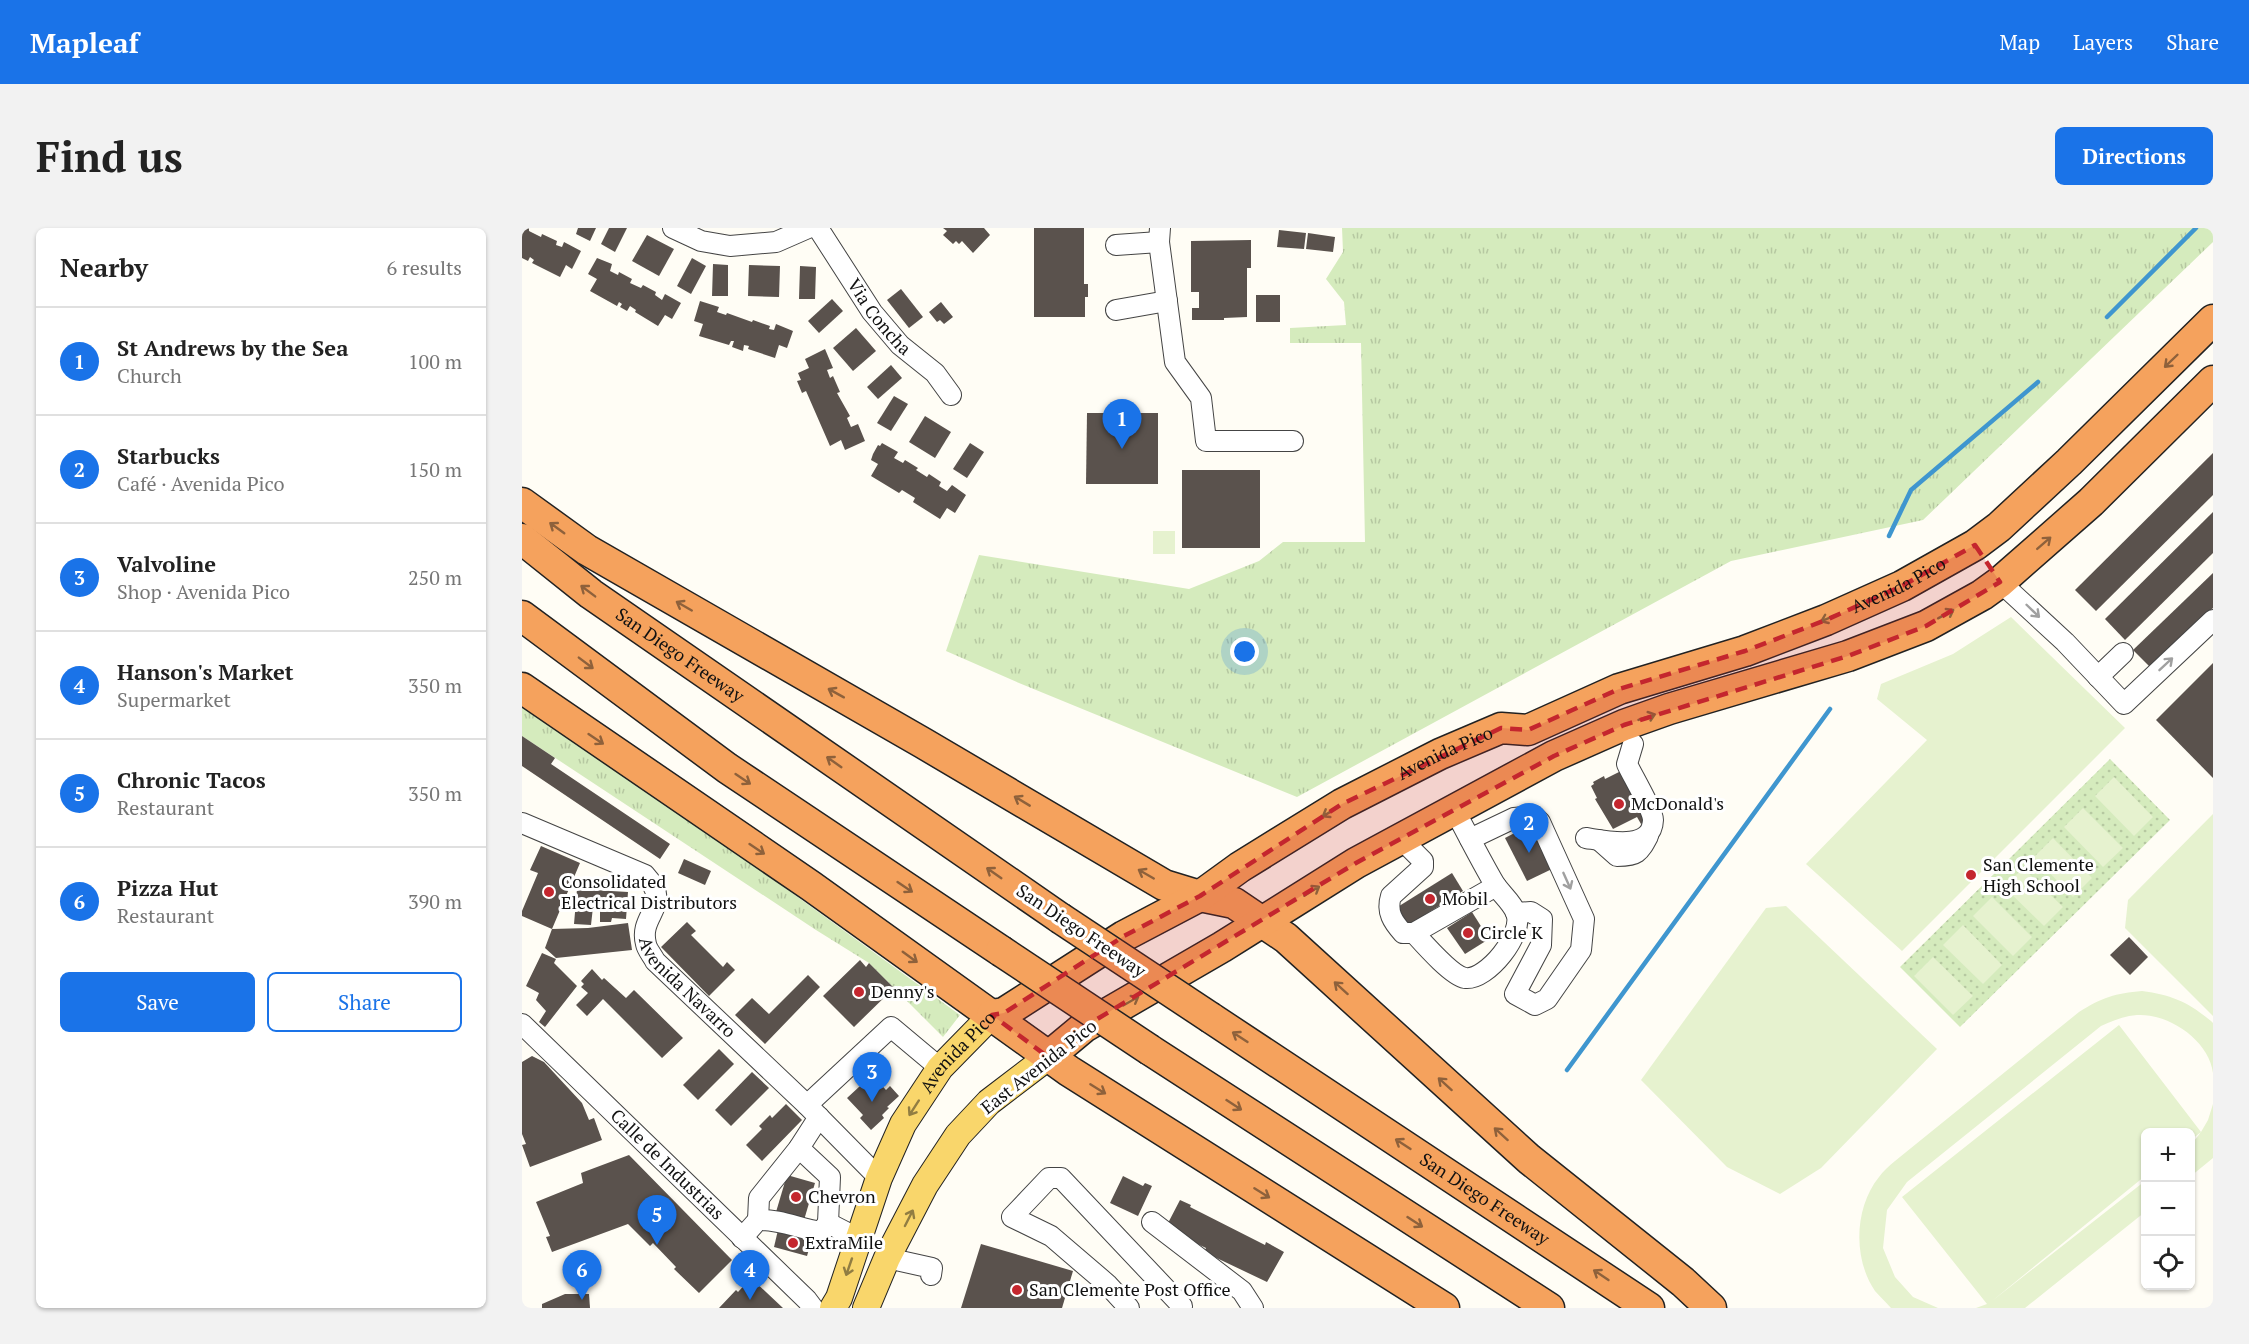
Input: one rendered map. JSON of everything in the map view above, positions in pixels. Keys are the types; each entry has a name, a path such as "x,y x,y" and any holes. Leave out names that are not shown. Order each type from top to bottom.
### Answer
{"highway":[{"name":"Avenida Pico","path":"992,1015 1004,1013 1124,936 1200,896 1240,867 1342,804 1440,754 1501,728 1528,730 1619,689 1745,651 1826,620 1902,586 1975,545 1999,527 2069,462 2213,320"},
{"path":"1261,921 1356,863 1554,756 1635,721 1848,656 1926,626 1982,595 2091,502 2213,381"},
{"path":"522,503 587,550 1164,885 1234,903 1261,921 1286,938 1529,1159 1683,1282 1711,1308"},
{"name":"San Diego Freeway","path":"522,539 591,594 1060,918 1649,1308"},
{"path":"1975,545 2000,582"},
{"path":"522,616 727,768 1150,1050 1549,1308"},
{"path":"522,688 811,886 1048,1057 1444,1308"},
{"path":"1554,756 1558,737 1569,730 1600,718 1616,702 1619,689"},
{"path":"1455,811 1462,787 1513,757 1528,730"},
{"name":"East Avenida Pico","path":"1048,1057 1084,1027 1222,947 1261,921"}],"main road":[{"name":"Avenida Pico","path":"833,1308 839,1298 879,1178 903,1124 940,1068 992,1015"},
{"name":"East Avenida Pico","path":"866,1308 887,1258 925,1185 958,1135 989,1102 1048,1057"}],"street":[{"path":"673,228 701,241 730,246 776,242 808,228"},
{"name":"Via Concha","path":"818,228 872,312 900,345 934,373 951,396"},
{"path":"1116,245 1160,235 1175,362 1201,398 1206,441 1293,441"},
{"path":"1116,310 1167,301"},
{"path":"2000,582 2031,609 2124,704 2213,620"},
{"path":"2098,677 2123,653"},
{"path":"1592,839 1635,841 1642,840 1650,832 1653,818 1627,764 1634,744"},
{"path":"1414,933 1442,963 1462,978 1470,978 1480,974 1494,963 1508,947 1518,926 1516,913 1496,885 1455,811"},
{"path":"1470,839 1514,818 1534,816 1540,822 1584,920 1581,950 1547,999 1535,1005 1515,994 1540,945 1542,919 1531,912 1516,913"},
{"name":"Avenida Navarro","path":"522,823 645,875 655,886 657,900 646,926 646,944 655,960 813,1111 879,1178"},
{"path":"1401,839 1423,861 1423,867 1391,896 1389,910 1394,923 1403,933 1414,933 1496,885"},
{"name":"Calle de Industrias","path":"522,1023 813,1308"},
{"path":"742,1238 758,1220 759,1198 799,1148 813,1111 891,1027 940,1068"},
{"path":"758,1220 770,1219 822,1232 828,1223 830,1177 799,1148"},
{"path":"1129,1308 1107,1284 1051,1236 1012,1217 1049,1178 1061,1178 1179,1307"},
{"path":"1152,1222 1242,1291 1253,1308"},
{"path":"828,1223 859,1239"},
{"path":"887,1258 932,1268 931,1275"}],"highlighted area":[{"path":"1975,545 2000,582 1926,626 1848,656 1624,725 1554,756 1356,863 1084,1027 1048,1057 992,1015 1004,1013 1124,936 1200,896 1342,804 1501,728 1528,730 1619,689 1745,651 1826,620 1902,586"}],"green space":[{"path":"1342,228 2213,228 2213,242 1923,520 1731,561 1297,797 946,651 979,555 1189,589 1259,561 1283,542 1365,542 1361,343 1290,343 1290,328 1346,325 1344,302 1326,279 1343,252"},
{"path":"1153,531 1175,531 1175,554 1153,554"},
{"path":"2011,617 2125,728 1902,951 1806,864 1927,740 1877,699 1881,684 1953,654"},
{"path":"522,702 751,863 960,1015 943,1037 869,963 522,736"},
{"path":"2110,759 2170,820 1960,1027 1900,967"},
{"path":"2114,777 2153,817 2134,836 2095,796"},
{"path":"2083,808 2123,848 2103,867 2064,827"},
{"path":"2213,814 2213,1016 2125,928 2128,900"},
{"path":"2053,838 2092,878 2073,897 2034,857"},
{"path":"2023,868 2063,907 2044,926 2004,887"},
{"path":"1992,897 2032,937 2013,956 1973,916"},
{"path":"1786,906 1937,1049 1821,1168 1780,1194 1727,1167 1641,1080 1766,908"},
{"path":"1963,925 2002,965 1983,984 1943,945"},
{"path":"1933,957 1973,996 1953,1015 1914,976"},
{"path":"2142,991 2179,1000 2203,1014 2213,1023 2213,1073 2204,1050 2185,1031 2174,1024 2149,1016 2137,1015 2101,1026 1907,1182 1887,1210 1883,1248 1895,1277 1913,1297 1938,1308 1891,1308 1875,1291 1868,1278 1860,1249 1859,1234 1865,1203 1881,1175 1895,1161 2079,1012 2109,997"},
{"path":"2119,1025 2201,1132 2195,1137 2195,1128 2141,1128 2141,1179 1992,1301 2141,1184 2141,1215 2025,1308 1976,1308 1987,1304 1902,1197"},
{"path":"2213,1104 2213,1158 2195,1173 2195,1140 2208,1120"}],"building":[{"path":"522,228 529,228 529,231 541,237 542,234 557,241 556,245 562,247 564,242 581,251 572,269 566,265 560,277 532,263 534,260 530,257 528,261 522,258"},
{"path":"578,228 596,228 590,241 576,234"},
{"path":"609,228 627,228 615,252 601,244"},
{"path":"943,228 984,228 990,235 973,253 962,241 959,244 956,241 953,244 943,235 947,231"},
{"path":"1034,228 1084,228 1084,284 1088,284 1088,297 1085,297 1085,317 1034,317"},
{"path":"1279,230 1306,233 1304,249 1277,247"},
{"path":"1308,233 1335,237 1333,252 1306,249"},
{"path":"647,235 674,249 659,276 632,261"},
{"path":"1251,240 1251,268 1247,268 1247,317 1192,320 1192,308 1199,308 1199,292 1191,292 1191,241"},
{"path":"597,258 612,264 610,271 618,275 619,272 632,279 630,283 641,288 643,285 656,292 655,295 662,300 665,294 681,303 672,319 665,315 658,326 635,312 636,310 630,306 627,311 620,307 622,304 619,302 617,306 590,291 597,279 588,274"},
{"path":"692,258 706,266 691,294 677,286"},
{"path":"713,264 728,265 728,296 712,296"},
{"path":"749,265 780,266 779,297 748,296"},
{"path":"800,266 816,267 815,299 799,299"},
{"path":"901,289 923,317 909,328 887,300"},
{"path":"1256,295 1280,295 1280,322 1256,322"},
{"path":"832,299 843,311 819,333 808,321"},
{"path":"700,301 719,307 717,312 752,322 753,320 770,326 769,329 774,330 776,324 793,331 787,348 779,345 775,358 748,349 749,346 744,345 743,351 732,347 734,341 731,341 729,345 699,336 703,324 694,321"},
{"path":"941,302 953,317 944,324 940,320 937,322 929,312"},
{"path":"856,328 876,351 853,371 833,348"},
{"path":"825,349 833,368 827,370 830,378 833,376 840,392 837,393 850,416 847,418 851,427 858,424 865,441 845,450 841,440 830,446 806,391 802,393 797,381 801,380 798,373 809,368 805,359"},
{"path":"891,365 902,378 878,399 867,387"},
{"path":"894,396 908,404 891,431 877,423"},
{"path":"1087,413 1158,413 1158,484 1086,484"},
{"path":"925,416 951,432 935,458 909,442"},
{"path":"882,443 898,452 894,458 903,463 905,460 927,477 929,474 941,482 939,486 947,491 952,485 966,495 955,513 947,508 940,519 913,502 915,498 902,490 899,493 871,476 878,464 871,460 873,454 878,445"},
{"path":"970,443 984,452 967,478 953,469"},
{"path":"2213,453 2213,495 2096,611 2075,590"},
{"path":"1182,470 1260,470 1260,548 1182,548"},
{"path":"2213,512 2213,553 2125,640 2105,619"},
{"path":"2213,573 2213,608 2151,668 2133,650"},
{"path":"2213,663 2213,778 2156,720"},
{"path":"522,736 555,758 551,764 670,844 660,859 522,766"},
{"name":"McDonald's","path":"1621,771 1646,821 1641,824 1637,817 1613,829 1595,799 1597,798 1591,786 1593,782 1604,776 1605,779"},
{"path":"1530,825 1552,869 1527,881 1505,838"},
{"name":"Consolidated Electrical Distributors","path":"541,846 580,863 552,929 522,916 538,873 530,870"},
{"path":"684,859 711,871 705,885 678,873"},
{"path":"1452,873 1463,891 1407,926 1396,908"},
{"path":"577,889 628,892 626,919 612,918 611,922 600,922 600,907 593,907 591,925 574,924"},
{"name":"Circle K","path":"1472,912 1489,939 1465,954 1447,928"},
{"path":"687,922 696,931 691,935 723,967 727,962 735,970 709,996 661,947"},
{"path":"628,923 632,950 556,958 545,948 552,929 588,928"},
{"path":"2129,937 2148,957 2130,975 2110,955"},
{"path":"542,953 556,959 554,963 577,986 545,1027 539,1022 546,1011 536,1000 539,993 526,986"},
{"name":"Denny's","path":"860,960 866,967 869,963 894,988 854,1027 823,996"},
{"path":"592,969 602,980 604,978 626,998 634,990 683,1038 662,1058 603,999 587,1016 576,1005 588,993 581,987 584,984 581,981"},
{"path":"808,975 820,987 765,1044 735,1015 752,998 769,1014"},
{"path":"719,1049 734,1064 698,1100 683,1085"},
{"path":"532,1056 544,1062 582,1103 589,1120 594,1118 602,1140 530,1167 522,1145 526,1144 522,1134 522,1062"},
{"path":"752,1072 769,1088 731,1126 715,1110"},
{"path":"872,1075 886,1090 890,1086 899,1096 887,1107 889,1108 882,1115 884,1118 871,1130 860,1118 863,1115 847,1098"},
{"path":"786,1104 802,1120 762,1161 746,1145 762,1129 759,1126 770,1115 772,1118"},
{"path":"629,1155 732,1260 699,1293 674,1269 676,1267 653,1243 650,1246 628,1224 552,1252 546,1237 550,1236 536,1202 583,1183 581,1173"},
{"name":"Chevron","path":"787,1175 815,1183 804,1220 776,1212"},
{"path":"1123,1176 1143,1186 1145,1183 1152,1186 1138,1216 1110,1203"},
{"path":"1180,1200 1265,1245 1266,1242 1284,1252 1267,1282 1204,1252 1206,1248 1176,1234 1167,1225"},
{"name":"ExtraMile","path":"778,1230 812,1239 807,1256 774,1247"},
{"name":"San Clemente Post Office","path":"981,1244 1073,1271 1062,1308 961,1308"},
{"path":"751,1278 783,1308 719,1308 736,1290 738,1292"},
{"path":"565,1294 589,1294 590,1308 542,1308 542,1304"}],"waterway":[{"path":"2107,317 2196,228"},
{"path":"1889,536 1911,490 2038,382"},
{"path":"1567,1070 1830,709"}],"place":[{"name":"St Andrews by the Sea","path":"1122,449"},
{"name":"McDonald's","path":"1619,804"},
{"name":"Starbucks","path":"1529,853"},
{"name":"San Clemente High School","path":"1971,875"},
{"name":"Consolidated Electrical Distributors","path":"549,892"},
{"name":"Mobil","path":"1430,899"},
{"name":"Circle K","path":"1468,933"},
{"name":"Denny's","path":"859,992"},
{"name":"Valvoline","path":"872,1102"},
{"name":"Chevron","path":"796,1197"},
{"name":"ExtraMile","path":"793,1243"},
{"name":"Chronic Tacos","path":"657,1245"},
{"name":"San Clemente Post Office","path":"1017,1290"},
{"name":"Pizza Hut","path":"582,1300"},
{"name":"Hanson's Market","path":"750,1300"}]}
